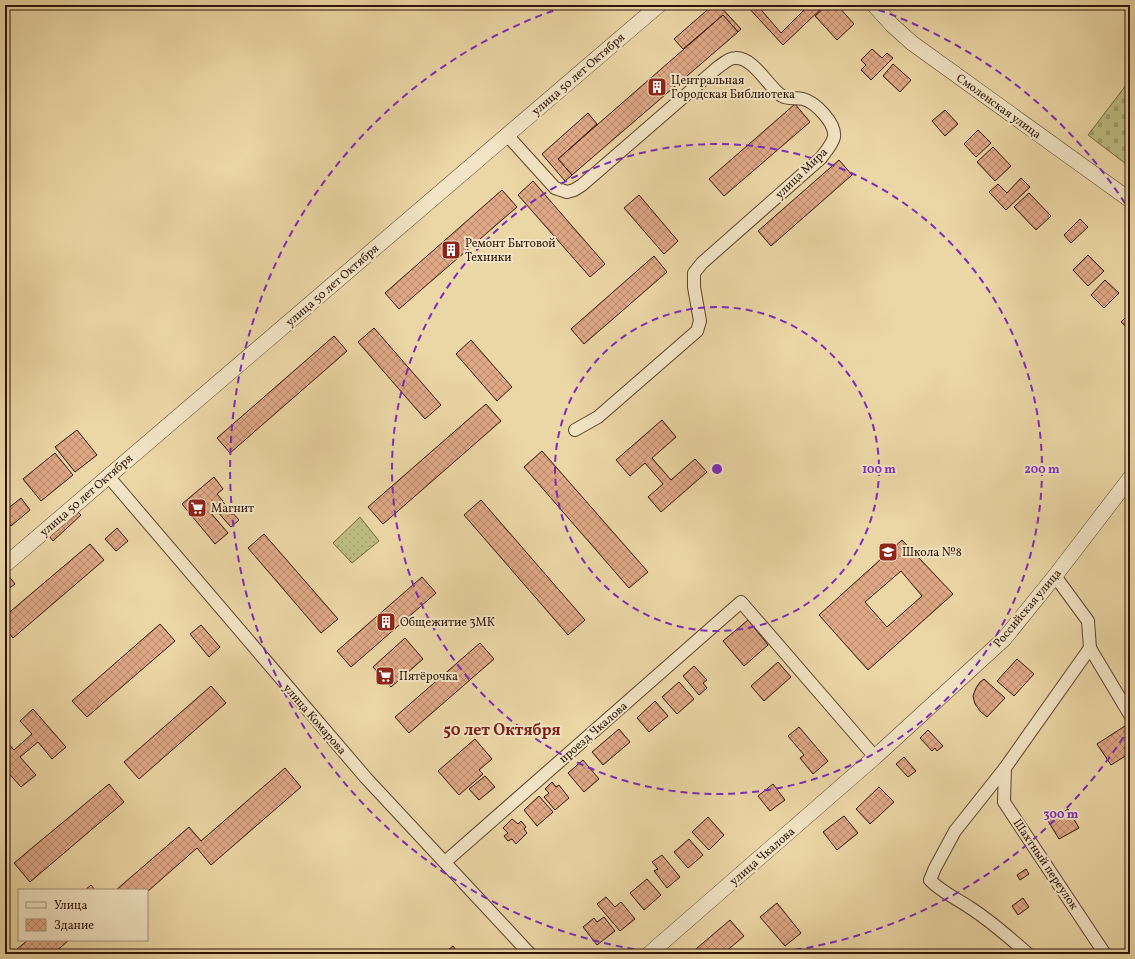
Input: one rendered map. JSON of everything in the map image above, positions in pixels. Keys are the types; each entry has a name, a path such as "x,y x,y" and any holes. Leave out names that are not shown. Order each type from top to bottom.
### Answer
{"street":[{"name":"улица 50 лет Октября","path":"5,565 659,5"},
{"name":"Смоленская улица","path":"874,5 892,25 912,42 1130,200"},
{"name":"улица Мира","path":"507,135 555,188 567,192 574,190 716,68 728,60 735,58 752,66 786,98 801,98 811,102 823,114 832,127 834,136 831,144 820,158 702,263 694,273 694,287 700,321 697,331 598,417 574,430"},
{"name":"улица Комарова","path":"108,476 366,778 530,954"},
{"name":"Российская улица","path":"875,757 1004,639 1055,576 1130,478"},
{"path":"1055,576 1088,621 1090,648 1130,715"},
{"name":"проезд Чкалова","path":"444,862 742,602 875,757"},
{"path":"1028,954 997,926 969,906 936,887 930,880 955,831 1005,768 1090,648"},
{"name":"улица Чкалова","path":"648,954 875,757"},
{"name":"Шахтный переулок","path":"1005,768 1004,802 1105,954"}],"green space":[{"path":"1130,80 1130,167 1088,135"},
{"path":"360,517 379,541 352,563 333,543"}],"building":[{"path":"713,5 719,5 741,29 738,32 723,15 683,49 674,39"},
{"path":"746,5 757,5 781,33 809,5 825,5 783,45"},
{"path":"827,5 837,5 854,24 837,40 815,16"},
{"name":"Центральная Городская Библиотека","path":"723,15 738,32 572,175 558,159"},
{"path":"872,49 882,58 887,53 893,58 871,80 861,70 866,65 861,60"},
{"path":"893,64 911,80 900,92 883,76"},
{"path":"795,104 810,122 724,196 709,179"},
{"path":"945,110 958,124 945,136 932,121"},
{"path":"588,113 597,124 558,159 572,175 565,181 542,154"},
{"path":"978,130 991,143 976,157 964,144"},
{"path":"993,147 1011,166 995,181 977,162"},
{"path":"839,160 852,175 771,246 758,231"},
{"path":"1021,178 1030,187 1006,210 989,192 998,184 1007,193"},
{"path":"533,181 605,264 590,277 518,195"},
{"name":"Ремонт Бытовой Техники","path":"502,190 517,207 399,309 385,293"},
{"path":"1029,193 1051,216 1036,230 1014,207"},
{"path":"639,195 678,241 664,254 624,208"},
{"path":"1080,219 1088,227 1071,243 1064,235"},
{"path":"1088,255 1104,271 1088,286 1073,270"},
{"path":"654,256 667,272 584,344 571,329"},
{"path":"1105,280 1119,293 1104,308 1091,295"},
{"path":"1130,313 1130,330 1121,322"},
{"path":"374,328 441,405 425,419 358,342"},
{"path":"334,336 347,351 230,453 217,438"},
{"path":"471,340 512,387 497,401 456,354"},
{"path":"486,404 501,421 383,524 368,507"},
{"path":"662,420 676,437 652,458 671,480 695,459 707,472 661,512 648,497 663,484 645,463 630,476 616,460"},
{"path":"77,430 97,455 75,472 55,447"},
{"path":"542,451 648,572 629,588 524,467"},
{"path":"55,453 73,475 41,501 23,479"},
{"path":"214,477 223,489 217,494 223,501 210,512 228,533 215,544 182,504"},
{"path":"21,498 30,510 11,526 5,519 5,511"},
{"path":"481,500 585,620 568,635 464,515"},
{"path":"223,502 239,520 231,527 215,509"},
{"path":"77,511 81,515 53,541 49,536"},
{"path":"117,528 128,541 116,551 105,539"},
{"path":"264,534 338,619 321,633 248,548"},
{"path":"902,540 953,594 868,670 819,615","holes":["901,571 922,596 887,627 865,602"]},
{"path":"90,544 104,560 13,638 5,628 5,616"},
{"path":"8,575 15,584 7,590 5,588 5,578"},
{"name":"Общежитие 3МК","path":"422,577 436,593 351,667 337,651"},
{"path":"748,620 768,645 744,666 723,641"},
{"path":"160,624 175,641 87,717 72,701"},
{"path":"201,625 220,647 209,657 190,634"},
{"path":"405,638 423,659 391,687 373,667"},
{"path":"480,643 494,659 409,733 395,717"},
{"path":"1017,659 1034,674 1014,696 997,681"},
{"path":"778,662 791,677 764,701 751,686"},
{"path":"694,666 707,680 703,683 707,688 699,695 683,676"},
{"path":"984,679 1005,698 987,717 975,704 973,696 976,688"},
{"path":"679,682 694,699 677,714 662,697"},
{"path":"211,686 226,703 139,779 124,762"},
{"path":"655,701 668,716 649,732 637,718"},
{"path":"33,709 66,747 52,759 38,742 20,757 36,775 21,787 5,769 5,740 14,750 32,734 20,721"},
{"path":"1125,726 1130,733 1130,753 1111,765 1097,744"},
{"path":"799,727 828,761 813,774 800,758 804,755 788,736"},
{"path":"619,729 630,742 603,765 592,752"},
{"path":"928,730 943,746 937,751 935,748 932,751 920,738"},
{"path":"475,739 492,759 479,770 483,774 459,795 438,771"},
{"path":"904,757 916,771 908,777 896,764"},
{"path":"583,760 599,779 584,792 568,773"},
{"path":"285,768 301,787 211,865 197,848 148,891 148,889 117,889 189,827 201,841"},
{"path":"485,776 495,787 479,800 469,789"},
{"path":"552,782 556,787 559,785 569,798 555,810 544,797 549,793 545,789"},
{"path":"109,784 124,802 30,882 14,863"},
{"path":"773,784 785,800 770,811 758,796"},
{"path":"879,787 894,802 870,824 856,809"},
{"path":"539,796 553,812 537,826 524,810"},
{"path":"1068,809 1079,828 1059,839 1048,821"},
{"path":"844,816 858,833 837,850 823,832"},
{"path":"708,817 724,835 709,850 692,832"},
{"path":"512,819 518,824 521,821 526,827 524,829 527,833 516,844 512,839 508,841 504,836 508,833 503,828"},
{"path":"689,839 703,855 688,868 674,852"},
{"path":"662,855 680,877 667,888 654,871 658,869 652,862"},
{"path":"1026,869 1029,874 1020,880 1017,875"},
{"path":"647,879 661,895 644,910 630,893"},
{"path":"5,884 9,889 5,893"},
{"path":"91,885 94,889 86,889"},
{"path":"606,897 615,907 621,902 635,919 620,931 597,904"},
{"path":"1023,898 1029,907 1018,915 1012,906"},
{"path":"777,903 801,933 785,946 760,917"},
{"path":"604,917 615,931 597,945 583,927 594,918 597,922"},
{"path":"730,920 744,936 723,954 690,954"},
{"path":"27,941 68,941 53,954 11,954"},
{"path":"453,946 459,954 443,954"}],"place":[{"name":"Центральная Городская Библиотека","path":"657,87"},
{"name":"Ремонт Бытовой Техники","path":"451,250"},
{"name":"Магнит","path":"197,508"},
{"name":"Школа №8","path":"888,552"},
{"name":"Общежитие 3МК","path":"386,622"},
{"name":"Пятёрочка","path":"385,676"}],"district":[{"name":"50 лет Октября","path":"502,729"}]}
